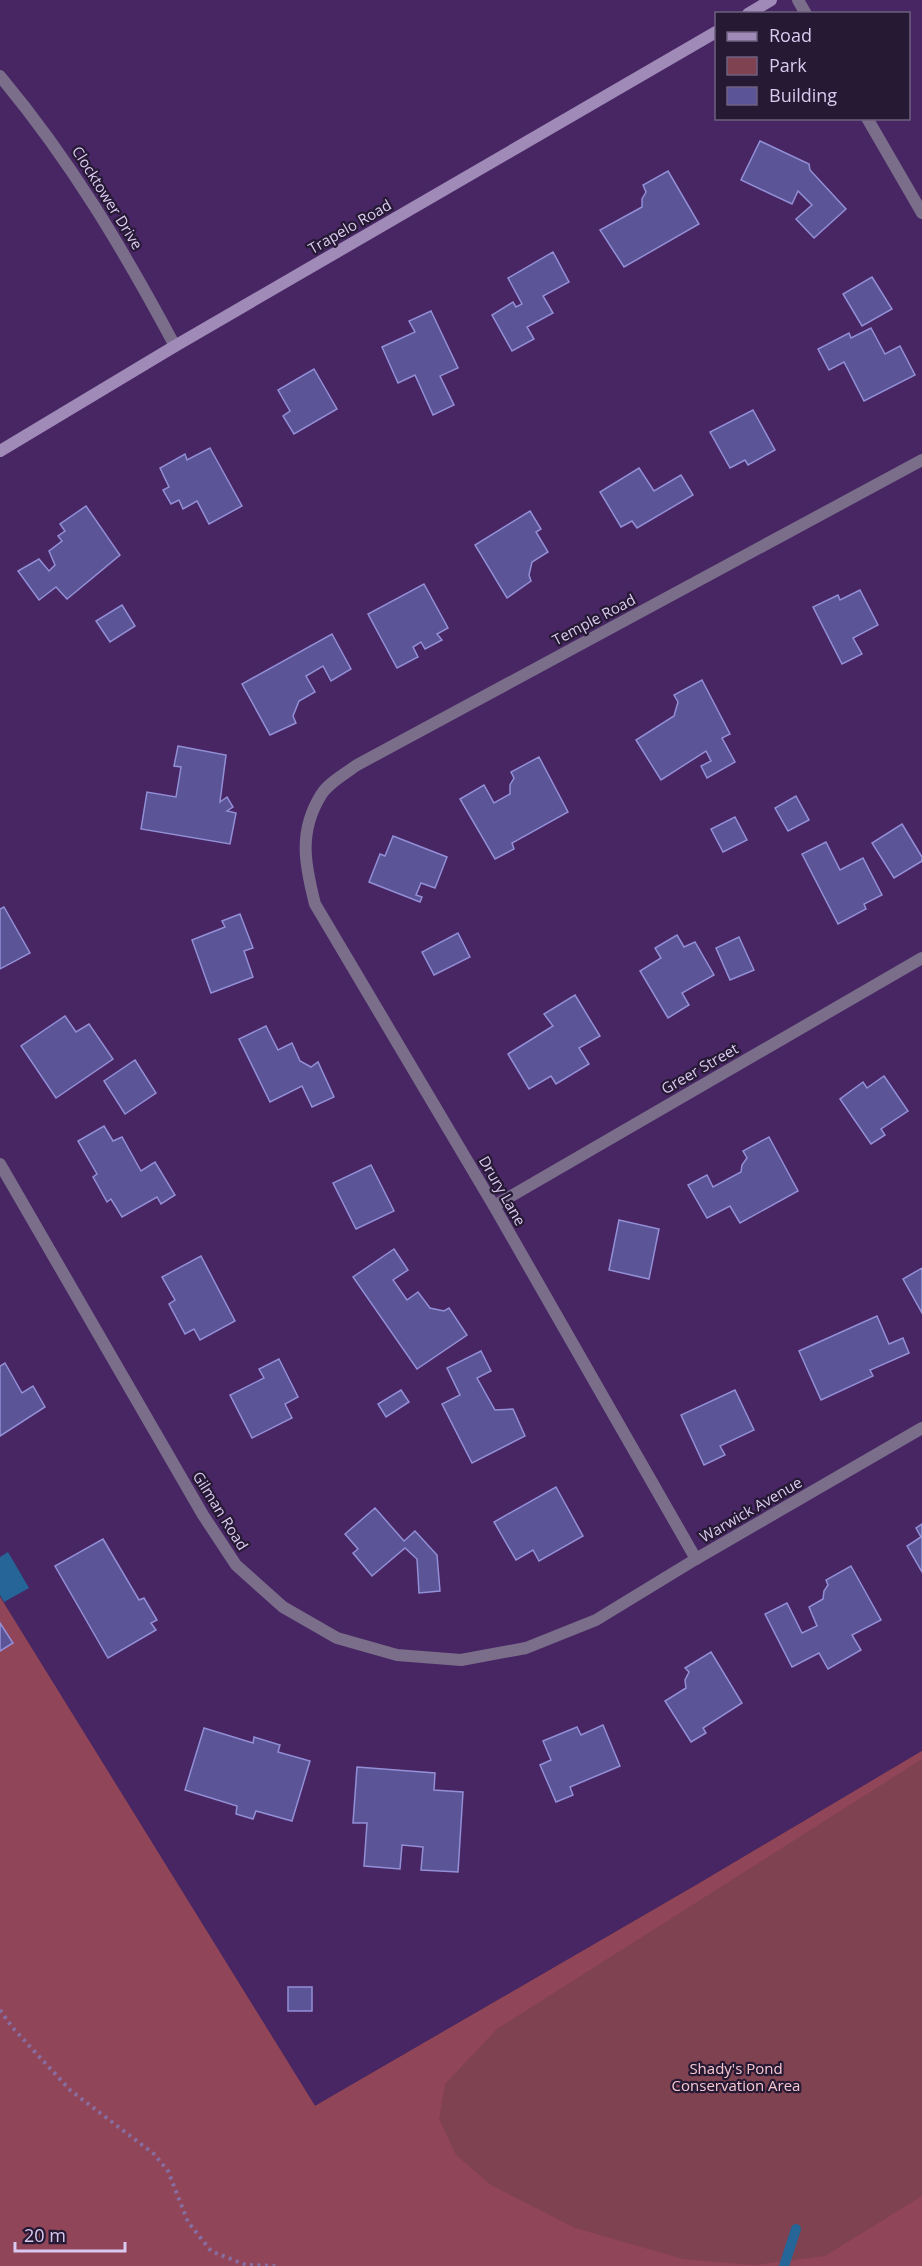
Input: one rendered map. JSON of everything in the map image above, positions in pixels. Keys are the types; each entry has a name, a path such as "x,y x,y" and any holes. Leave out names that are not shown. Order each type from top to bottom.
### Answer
{"main road":[{"path":"751,12 771,0"},
{"name":"Trapelo Road","path":"0,451 175,346 715,33"}],"street":[{"name":"Clocktower Drive","path":"0,76 61,153 95,204 131,263 175,346"},
{"path":"868,120 922,213"},
{"name":"Temple Road","path":"306,831 321,793 357,765 922,460"},
{"name":"Drury Lane","path":"306,831 305,866 315,904 494,1206 696,1559"},
{"name":"Greer Street","path":"494,1206 922,958"},
{"name":"Gilman Road","path":"0,1164 203,1515 236,1565 283,1607 337,1638 397,1655 461,1660 526,1648 596,1620"},
{"name":"Warwick Avenue","path":"596,1620 696,1559 922,1428"}],"path":[{"path":"0,2010 12,2027 70,2090 154,2154 168,2171 188,2222 211,2251 246,2265 279,2266"}],"green space":[{"name":"Shady's Pond Conservation Area","path":"0,1597 315,2106 922,1751 922,2266 0,2266"}],"shaded area":[{"path":"0,1597 315,2106 922,1751 922,1759 497,2029 445,2084 439,2119 456,2155 491,2185 575,2228 683,2259 755,2265 825,2256 922,2196 922,2266 0,2266"}],"water":[{"path":"8,1552 29,1588 4,1602 0,1595 0,1557"}],"building":[{"path":"760,141 809,164 810,170 846,209 814,238 796,219 812,205 798,191 792,204 741,180"},
{"path":"668,171 699,224 624,267 600,230 642,207 642,199 646,192 643,185"},
{"path":"553,252 569,282 543,296 553,313 527,327 534,339 512,351 492,315 513,302 516,307 522,304 508,278"},
{"path":"872,277 892,309 862,326 843,294"},
{"path":"431,311 458,368 440,376 454,405 433,415 415,375 398,383 382,347 415,332 409,321"},
{"path":"871,328 885,354 900,346 915,375 864,401 844,362 829,370 818,349 849,333 851,338"},
{"path":"314,369 337,409 294,434 283,416 290,411 278,390"},
{"path":"753,410 775,450 748,465 745,460 730,468 710,432"},
{"path":"210,448 242,506 209,524 197,501 183,509 179,500 171,504 163,490 169,487 160,468 185,454 187,460"},
{"path":"639,468 654,491 681,475 693,495 637,528 632,521 621,527 600,492"},
{"path":"86,506 120,555 67,599 56,587 39,600 18,571 39,559 49,571 55,565 49,551 62,541 58,536 65,531 60,524"},
{"path":"530,511 541,529 536,532 548,552 532,562 529,575 531,581 507,598 475,545"},
{"path":"424,584 448,628 437,634 442,640 425,649 421,642 413,647 418,657 397,668 368,614"},
{"path":"860,590 878,625 853,638 862,654 842,664 813,607 838,595 840,600"},
{"path":"122,605 135,626 110,642 96,621"},
{"path":"332,634 351,669 331,681 323,666 306,676 315,692 299,701 293,716 296,723 270,735 242,684"},
{"path":"702,680 730,734 722,738 735,762 707,778 701,766 711,761 706,751 661,780 636,740 674,716 678,702 674,695"},
{"path":"178,746 226,755 220,802 227,797 233,807 227,811 236,813 230,844 141,829 147,792 176,797 181,767 174,766"},
{"path":"539,757 568,812 512,843 514,849 495,859 460,799 484,785 494,803 510,794 510,785 514,778 511,772"},
{"path":"796,796 809,820 788,831 775,808"},
{"path":"735,817 747,840 723,852 711,829"},
{"path":"902,824 922,857 922,861 894,878 872,843"},
{"path":"393,836 447,857 435,888 421,883 416,895 422,897 420,902 369,882 380,854 385,856"},
{"path":"826,842 840,870 863,858 882,895 864,904 866,909 838,924 802,854"},
{"path":"4,907 30,953 0,969 0,909"},
{"path":"240,914 253,948 244,951 253,977 211,993 192,940 225,927 222,921"},
{"path":"458,933 470,957 434,975 422,952"},
{"path":"677,935 684,947 695,942 714,975 682,993 689,1005 668,1018 640,971 661,958 655,948"},
{"path":"739,937 754,970 730,980 716,948"},
{"path":"575,995 600,1036 579,1048 589,1064 556,1084 551,1076 529,1089 508,1054 553,1026 544,1014"},
{"path":"65,1016 76,1032 89,1024 113,1059 56,1098 21,1046"},
{"path":"266,1026 278,1050 292,1043 300,1061 311,1067 318,1062 334,1097 312,1107 302,1086 270,1102 239,1039"},
{"path":"135,1060 156,1093 125,1114 104,1081"},
{"path":"884,1076 908,1111 881,1129 885,1135 871,1144 840,1099 863,1082 867,1088"},
{"path":"104,1126 113,1141 122,1137 141,1171 155,1162 175,1195 161,1204 157,1197 122,1217 111,1199 107,1202 93,1177 97,1174 78,1141"},
{"path":"769,1137 798,1191 740,1223 730,1206 707,1218 688,1185 707,1175 713,1187 741,1172 742,1165 747,1158 743,1151"},
{"path":"371,1165 394,1211 356,1229 333,1183"},
{"path":"619,1220 659,1229 649,1279 609,1270"},
{"path":"394,1249 408,1270 393,1280 407,1300 418,1292 430,1308 444,1311 449,1308 467,1335 417,1369 353,1277"},
{"path":"201,1256 235,1321 200,1340 194,1329 185,1334 169,1304 175,1300 162,1277"},
{"path":"922,1268 922,1313 903,1279"},
{"path":"877,1316 889,1344 903,1338 909,1353 870,1370 873,1376 821,1400 799,1351"},
{"path":"481,1351 491,1371 477,1378 495,1410 513,1409 525,1436 472,1463 442,1404 460,1395 447,1368"},
{"path":"279,1359 298,1397 285,1404 292,1418 252,1438 230,1395 264,1378 259,1369"},
{"path":"5,1363 22,1393 33,1386 45,1407 0,1436 0,1366"},
{"path":"401,1390 409,1402 386,1417 378,1404"},
{"path":"735,1390 754,1430 720,1446 725,1455 704,1465 681,1415"},
{"path":"556,1487 583,1536 539,1561 533,1550 516,1560 494,1522"},
{"path":"375,1508 404,1541 415,1531 437,1555 440,1591 419,1593 417,1559 405,1548 372,1576 353,1553 358,1549 345,1534"},
{"path":"922,1524 922,1572 907,1546 921,1537 916,1528"},
{"path":"103,1539 139,1600 144,1598 157,1620 151,1623 156,1630 108,1658 55,1566"},
{"path":"851,1566 881,1620 852,1635 861,1650 828,1669 819,1653 792,1667 765,1614 787,1603 802,1633 817,1626 809,1607 823,1599 828,1585 826,1580"},
{"path":"0,1623 13,1643 0,1651"},
{"path":"711,1652 742,1703 703,1728 706,1733 691,1742 665,1701 686,1688 685,1680 689,1672 685,1668"},
{"path":"603,1725 620,1766 570,1787 573,1795 556,1802 540,1765 551,1760 543,1741 577,1727 581,1735"},
{"path":"204,1728 253,1743 254,1737 280,1745 278,1752 310,1761 292,1821 256,1811 253,1819 236,1814 237,1806 185,1790"},
{"path":"357,1767 435,1773 434,1790 463,1792 458,1872 421,1870 423,1847 402,1845 400,1869 364,1866 367,1823 353,1823"},
{"path":"288,1987 312,1987 312,2011 288,2011"}],"waterway":[{"path":"784,2266 796,2229"}]}
